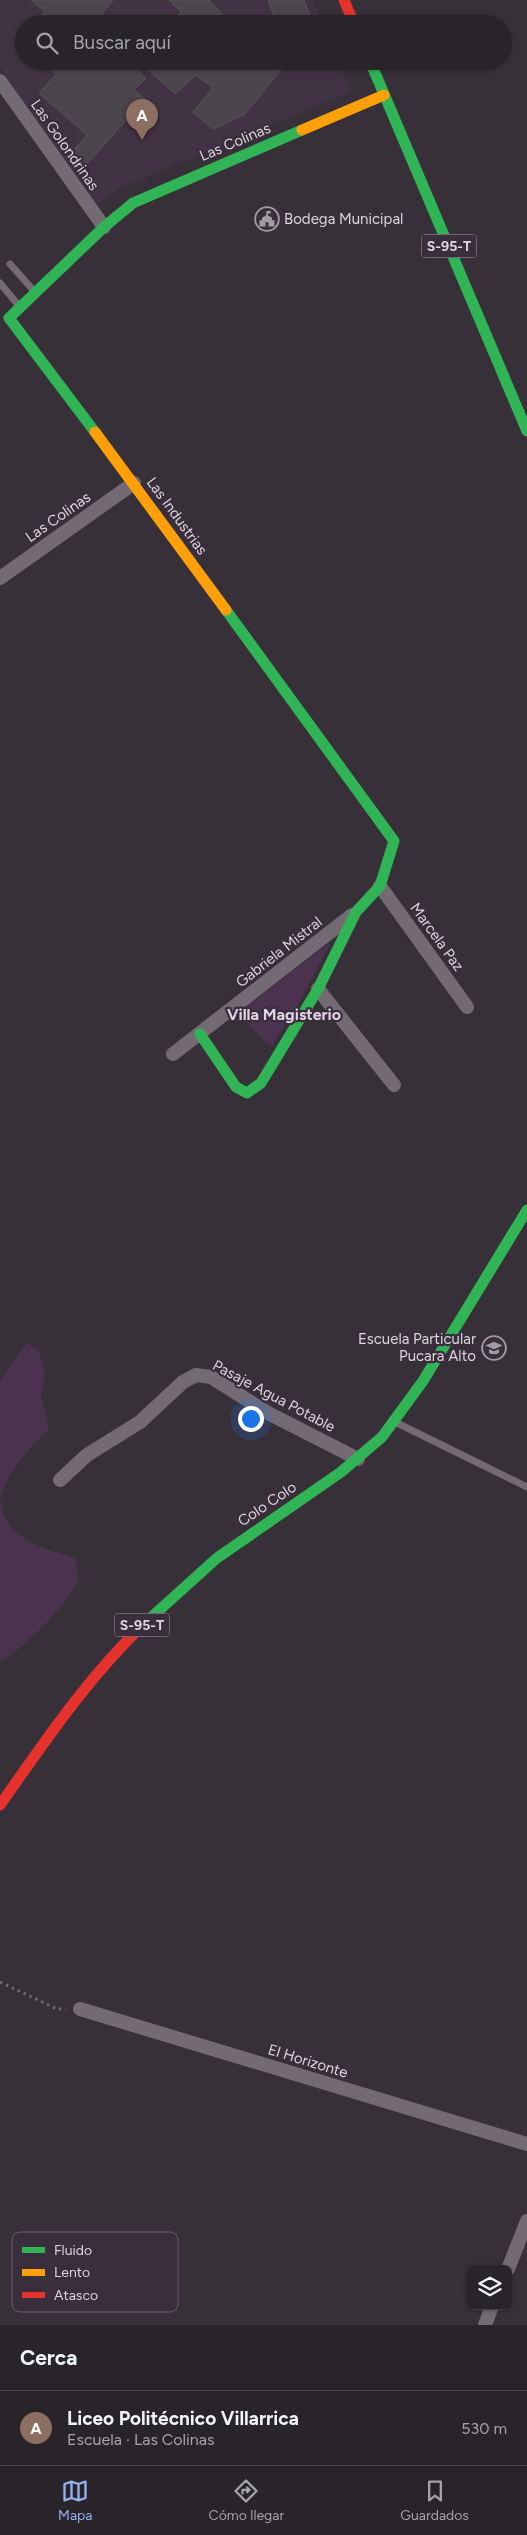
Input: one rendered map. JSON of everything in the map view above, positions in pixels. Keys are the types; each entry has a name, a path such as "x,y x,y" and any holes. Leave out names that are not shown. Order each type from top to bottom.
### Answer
{"street":[{"path":"344,0 350,15"},
{"name":"S-95-T","path":"374,70 527,431"},
{"name":"Las Golondrinas","path":"1,83 104,227"},
{"name":"Las Colinas","path":"104,227 133,203 384,95"},
{"name":"Las Industrias","path":"104,227 9,318 134,483 394,841 380,886"},
{"name":"Las Colinas","path":"0,578 134,483"},
{"path":"200,1034 236,1086 247,1093 261,1083 318,989 356,912 380,886"},
{"name":"Marcela Paz","path":"380,886 467,1007"},
{"name":"Gabriela Mistral","path":"173,1054 356,912"},
{"path":"318,989 394,1085"},
{"name":"Colo Colo","path":"0,1805 66,1710 122,1645 153,1615 218,1558 252,1532 358,1459 382,1437 423,1381 527,1210"},
{"name":"Pasaje Agua Potable","path":"60,1480 87,1455 140,1422 183,1382 196,1375 211,1377 268,1413 358,1459"},
{"name":"El Horizonte","path":"80,2009 527,2144"},
{"path":"510,2265 526,2225"},
{"path":"485,2325 491,2310"}],"lane":[{"path":"10,264 36,293"},
{"path":"0,283 21,308"},
{"path":"394,1421 527,1487"}],"path":[{"path":"0,1982 57,2008 80,2009"}],"shaded area":[{"path":"0,0 313,0 319,15 15,15 15,70 342,70 351,92 122,187 93,208 0,67"},
{"path":"331,942 299,1003 271,1047 237,1013"},
{"path":"27,1343 38,1349 45,1374 41,1394 49,1429 14,1468 0,1499 0,1380"},
{"path":"0,1500 6,1519 19,1534 37,1545 75,1558 79,1580 44,1626 0,1663"}],"building":[{"path":"31,0 113,0 101,15 42,15 45,11"},
{"path":"169,0 209,0 223,15 178,15 181,12"},
{"path":"268,0 304,0 310,15 274,15"},
{"path":"60,70 137,70 146,78 134,90 145,99 85,166 71,153 87,135 39,93"},
{"path":"149,70 281,70 245,114 213,129 193,112 213,88 196,75 175,94"}],"traffic: fast":[{"path":"374,70 527,431"},
{"path":"95,432 9,318 104,227 133,203 302,130"},
{"path":"200,1034 236,1087 247,1093 261,1083 318,989 356,912 380,886 394,841 226,610"},
{"path":"145,1623 217,1558 341,1472 382,1437 423,1381 527,1210"}],"traffic: slow":[{"path":"302,130 384,95"},
{"path":"95,432 226,610"}],"traffic: jam":[{"path":"344,0 350,15"},
{"path":"0,1805 86,1687 145,1623"}],"place":[{"name":"Liceo Politécnico Villarrica","path":"142,140"},
{"name":"Bodega Municipal","path":"267,219"},
{"name":"Escuela Particular Pucara Alto","path":"494,1348"}],"district":[{"name":"Villa Magisterio","path":"284,1014"}]}
